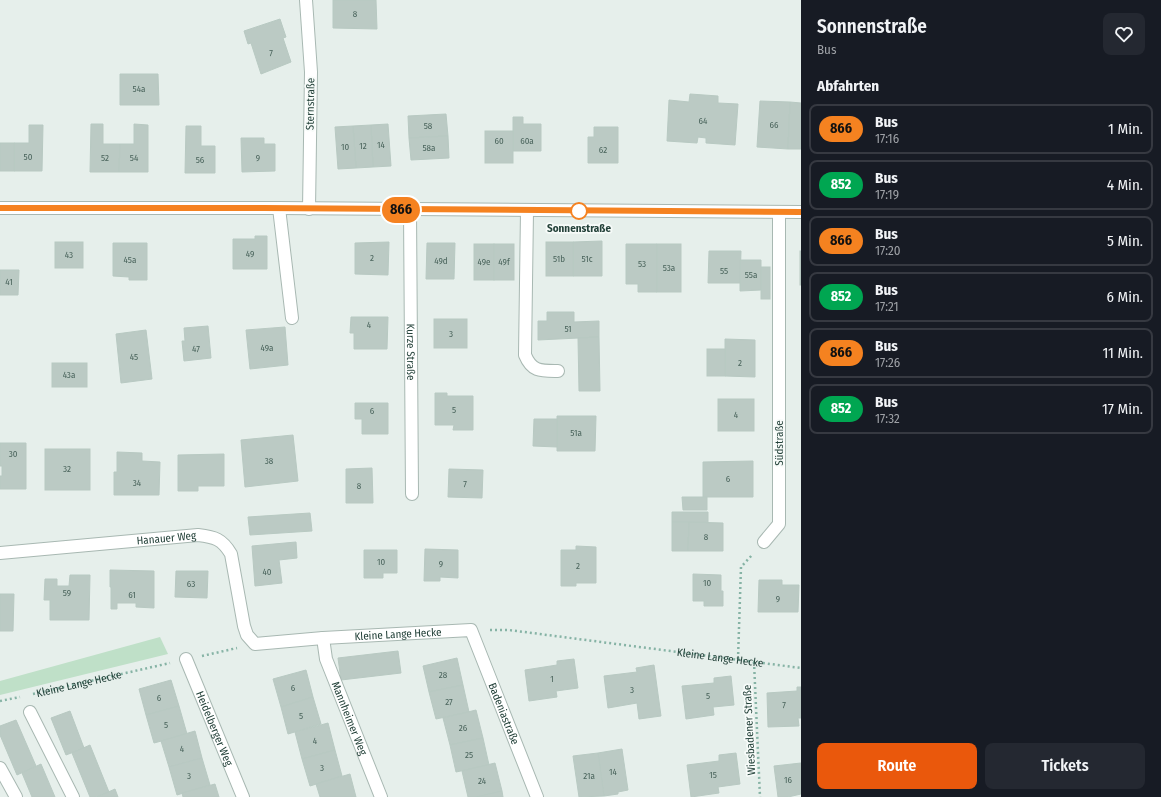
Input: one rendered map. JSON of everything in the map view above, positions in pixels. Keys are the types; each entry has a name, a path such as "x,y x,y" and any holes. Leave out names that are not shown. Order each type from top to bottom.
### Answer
{"street":[{"name":"Sternstraße","path":"306,0 311,72 309,208"},
{"path":"0,208 309,208 527,211 801,212"},
{"path":"279,208 292,318"},
{"name":"Kurze Straße","path":"410,210 412,494"},
{"path":"527,211 525,355 532,367 539,370 558,371"},
{"name":"Südstraße","path":"764,542 779,524 779,212"},
{"name":"Hanauer Weg","path":"0,553 198,535 209,536 220,540 231,554 244,626 247,635 255,644"},
{"name":"Kleine Lange Hecke","path":"255,644 323,638 471,630"},
{"name":"Badeniastraße","path":"471,630 537,797"},
{"name":"Mannheimer Weg","path":"323,638 326,658 381,797"},
{"name":"Heidelberger Weg","path":"186,659 243,797"},
{"path":"30,712 73,797"},
{"path":"0,768 16,797"}],"path":[{"path":"738,659 741,567 764,542"},
{"name":"Kleine Lange Hecke","path":"471,630 509,630 801,668"},
{"name":"Kleine Lange Hecke","path":"29,695 255,644"},
{"name":"Wiesbadener Straße","path":"754,662 760,797"},
{"name":"Kleine Lange Hecke","path":"0,701 22,696"}],"green space":[{"path":"160,637 168,654 0,695 0,681"}],"building":[{"path":"333,0 376,0 377,29 333,28"},
{"path":"280,19 286,37 283,38 291,62 261,74 251,43 248,44 244,31"},
{"path":"120,74 158,74 159,105 120,105"},
{"path":"690,94 718,96 718,103 738,104 735,145 706,143 706,138 698,137 697,143 667,141 669,100 689,102"},
{"path":"760,101 790,102 788,149 757,147"},
{"path":"790,102 801,103 801,149 788,149"},
{"path":"446,114 448,136 409,138 408,116"},
{"path":"513,117 523,117 523,124 541,124 541,151 513,151"},
{"path":"91,124 103,124 103,144 120,144 119,172 90,172"},
{"path":"134,124 148,125 148,172 119,172 120,144 134,144"},
{"path":"388,124 391,166 373,167 371,125"},
{"path":"29,125 43,125 42,171 14,171 14,143 29,143"},
{"path":"371,125 373,167 356,168 353,126"},
{"path":"186,126 201,126 201,146 215,146 215,173 185,173"},
{"path":"353,126 356,168 338,169 335,127"},
{"path":"594,127 618,127 618,163 588,163 588,137 594,137"},
{"path":"485,131 513,131 513,163 485,163"},
{"path":"448,136 449,158 411,160 409,138"},
{"path":"241,138 264,138 264,144 275,144 275,171 242,172"},
{"path":"0,143 14,143 14,171 0,171"},
{"path":"255,236 267,236 267,269 233,269 233,239 255,239"},
{"path":"602,241 602,276 573,276 573,242"},
{"path":"55,242 83,242 83,268 55,268"},
{"path":"389,242 388,275 355,274 355,243"},
{"path":"546,242 573,242 573,276 546,276"},
{"path":"113,243 147,243 147,280 129,280 129,277 113,276"},
{"path":"427,243 455,243 454,279 426,279"},
{"path":"474,244 494,244 494,280 474,280"},
{"path":"494,244 514,244 514,280 494,280"},
{"path":"626,244 657,244 657,292 638,292 638,284 626,284"},
{"path":"657,244 681,244 681,292 657,292"},
{"path":"709,251 741,251 740,283 708,283"},
{"path":"801,251 801,285 800,285"},
{"path":"740,260 761,260 761,290 740,291"},
{"path":"761,267 770,267 770,299 761,299"},
{"path":"0,270 19,270 18,295 0,295"},
{"path":"547,312 574,312 574,322 599,321 599,337 538,340 538,321 547,321"},
{"path":"351,317 388,317 387,349 354,349 354,333 350,333"},
{"path":"434,319 467,319 467,348 434,348"},
{"path":"208,326 211,358 184,361 182,341 185,341 184,328"},
{"path":"285,327 288,365 250,369 246,330"},
{"path":"146,330 152,379 121,383 116,334"},
{"path":"599,337 600,391 579,391 578,338"},
{"path":"725,339 755,340 755,377 725,376"},
{"path":"707,349 725,349 725,376 707,376"},
{"path":"52,363 87,363 87,387 52,387"},
{"path":"435,393 447,393 447,396 473,396 473,430 453,430 454,425 435,425"},
{"path":"718,399 754,399 754,431 718,431"},
{"path":"355,403 388,403 388,434 362,434 362,419 355,419"},
{"path":"557,416 596,416 595,451 557,451"},
{"path":"534,419 557,419 557,447 533,446"},
{"path":"293,435 298,481 245,487 241,440"},
{"path":"0,443 26,443 26,489 0,489 2,466 0,466"},
{"path":"45,449 90,449 90,490 45,490"},
{"path":"117,452 142,453 142,461 160,462 159,495 114,495 114,472 117,472"},
{"path":"224,454 224,486 198,486 198,491 178,491 178,455"},
{"path":"753,461 753,497 703,497 703,462"},
{"path":"372,468 373,503 346,503 346,469"},
{"path":"449,469 483,470 482,498 448,497"},
{"path":"682,497 707,497 707,510 683,510"},
{"path":"672,512 708,512 708,523 672,522"},
{"path":"310,513 312,531 250,535 248,517"},
{"path":"672,522 689,522 688,551 672,551"},
{"path":"689,522 723,523 723,551 688,551"},
{"path":"296,542 297,558 279,560 282,583 255,586 252,546"},
{"path":"576,546 596,547 596,583 576,583 576,586 561,586 561,550 576,550"},
{"path":"425,549 458,550 458,578 440,577 440,581 424,581"},
{"path":"364,550 397,550 397,573 383,573 383,578 364,578"},
{"path":"110,570 154,571 154,608 136,607 136,603 117,603 117,609 111,609"},
{"path":"176,571 208,571 207,598 175,597"},
{"path":"693,574 721,575 723,606 704,606 704,601 693,601"},
{"path":"70,575 90,575 89,620 50,620 50,600 44,600 45,579 57,579 57,586 69,586"},
{"path":"759,580 782,580 782,585 799,585 798,612 758,612"},
{"path":"0,594 14,594 13,631 0,631"},
{"path":"398,651 401,673 341,680 338,658"},
{"path":"457,658 463,685 429,692 423,666"},
{"path":"574,659 578,688 556,691 557,697 529,701 525,670 557,665 557,661"},
{"path":"654,665 661,716 639,719 637,703 608,708 604,676 637,672 636,668"},
{"path":"306,670 313,697 281,707 273,679"},
{"path":"731,676 734,705 713,707 714,715 686,719 682,686 714,683 714,678"},
{"path":"171,680 179,706 146,715 139,689"},
{"path":"463,685 469,712 436,719 429,692"},
{"path":"797,687 801,687 801,718 798,718 799,726 768,727 767,693 797,691"},
{"path":"313,697 321,724 288,734 281,707"},
{"path":"179,706 187,734 154,743 146,715"},
{"path":"476,710 483,738 450,745 443,718"},
{"path":"70,711 84,748 66,755 51,718"},
{"path":"16,720 36,766 17,775 0,735 0,726"},
{"path":"328,723 335,750 302,759 295,732"},
{"path":"195,731 202,758 169,767 161,741"},
{"path":"483,738 489,765 456,772 450,745"},
{"path":"90,745 109,792 96,797 90,797 72,753"},
{"path":"622,749 628,790 618,792 618,794 604,796 598,753"},
{"path":"335,750 342,776 310,786 302,759"},
{"path":"598,753 604,796 579,797 573,756"},
{"path":"736,753 740,784 718,787 719,793 691,797 687,765 719,761 719,755"},
{"path":"202,758 210,785 177,795 169,767"},
{"path":"495,763 502,791 476,797 468,797 462,771"},
{"path":"801,763 801,794 788,797 778,797 774,766"},
{"path":"41,764 55,797 32,797 22,773"},
{"path":"350,774 356,797 320,797 316,784"},
{"path":"215,784 219,797 183,797 182,793"},
{"path":"115,789 118,797 97,797"},
{"path":"502,791 503,797 476,797"}],"bus line":[{"name":"866","path":"0,208 264,208 801,212"}],"place":[{"name":"Sonnenstraße","path":"579,211"}]}
